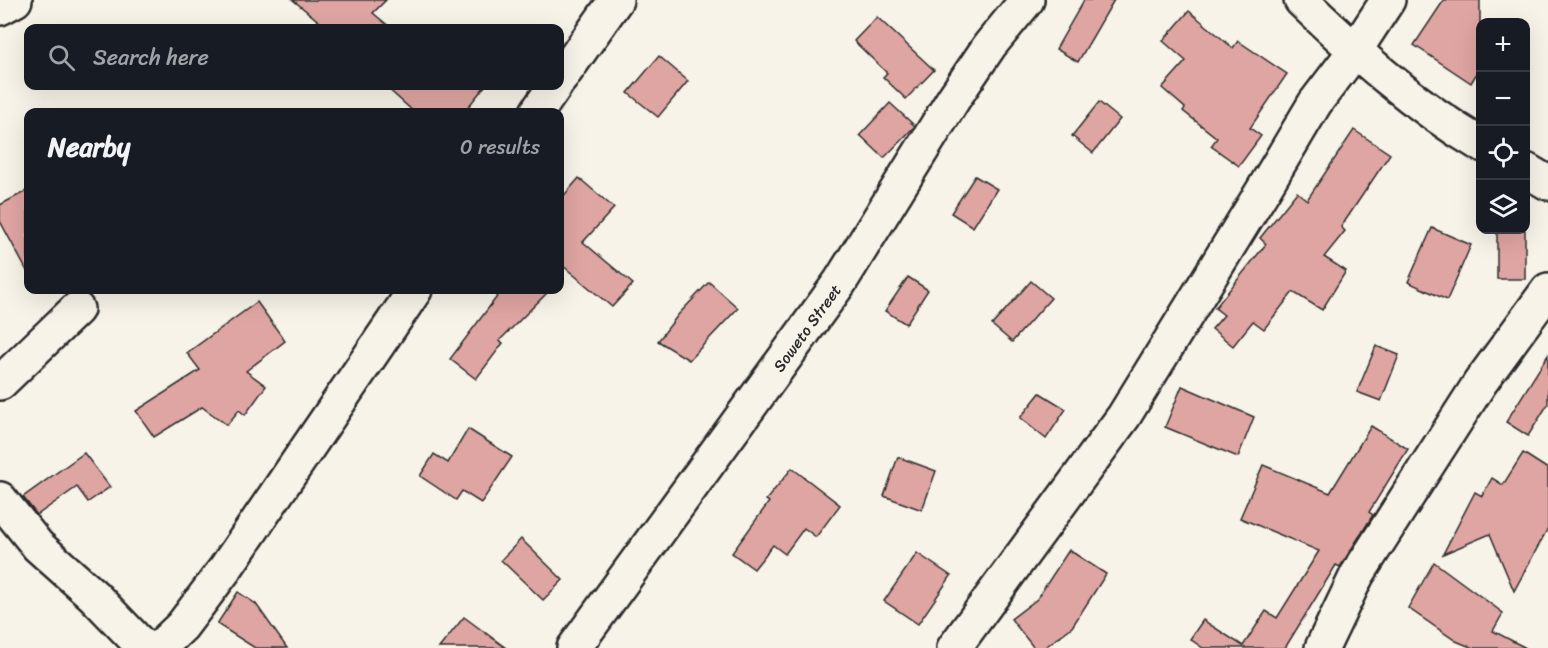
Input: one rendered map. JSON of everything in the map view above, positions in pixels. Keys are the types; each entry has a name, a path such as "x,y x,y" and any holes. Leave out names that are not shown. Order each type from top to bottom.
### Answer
{"street":[{"path":"0,8 15,0"},
{"path":"564,73 616,0"},
{"name":"Soweto Street","path":"574,648 840,282 954,98 990,45 1027,0"},
{"path":"1301,0 1354,52 1457,130 1476,142"},
{"path":"954,648 1124,416 1315,103 1354,52 1388,0"},
{"path":"540,108 552,90"},
{"path":"1530,172 1548,183"},
{"path":"1322,648 1357,575 1480,383 1548,290"},
{"path":"159,648 182,626 225,569 412,294"},
{"path":"0,383 77,309"},
{"path":"0,499 38,546 94,596 144,648"}],"building":[{"path":"293,0 386,0 373,13 386,24 322,24"},
{"path":"1084,0 1114,0 1078,62 1056,49"},
{"path":"1444,0 1480,0 1480,18 1476,18 1476,75 1471,83 1414,45"},
{"path":"1189,11 1233,48 1238,41 1287,74 1250,128 1261,136 1239,166 1211,146 1217,138 1183,111 1185,108 1162,88 1186,61 1163,41"},
{"path":"877,17 934,70 906,99 883,77 887,73 854,41"},
{"path":"659,56 688,81 658,117 628,93"},
{"path":"389,90 482,90 467,108 410,108"},
{"path":"1099,102 1120,119 1093,153 1072,136"},
{"path":"890,103 915,126 884,158 860,135"},
{"path":"1354,130 1390,154 1341,227 1345,231 1324,257 1346,271 1322,310 1293,292 1264,329 1253,321 1233,346 1212,329 1224,315 1215,308 1266,244 1260,238 1297,192 1307,200"},
{"path":"975,176 997,189 973,227 951,213"},
{"path":"579,178 614,208 583,242 633,284 612,307 564,267 564,195"},
{"path":"24,192 24,266 0,221 0,205"},
{"path":"1432,228 1471,245 1447,300 1408,282"},
{"path":"1497,234 1525,234 1525,279 1497,279"},
{"path":"908,277 928,290 906,324 885,311"},
{"path":"1031,281 1051,298 1012,342 992,325"},
{"path":"709,282 738,308 689,360 658,341 678,315"},
{"path":"499,294 546,294 499,341 503,343 476,379 450,359"},
{"path":"257,302 285,341 246,371 266,386 245,415 239,410 227,425 202,407 154,437 136,411 200,370 187,353"},
{"path":"1376,346 1399,355 1381,401 1357,392"},
{"path":"1548,355 1548,404 1528,436 1506,422"},
{"path":"1182,386 1254,417 1238,457 1165,427"},
{"path":"1040,393 1066,409 1046,439 1020,418"},
{"path":"1371,426 1408,449 1369,512 1373,515 1340,567 1336,565 1285,648 1203,648 1190,639 1203,620 1243,646 1266,611 1277,618 1319,551 1240,518 1263,465 1330,493"},
{"path":"468,429 512,457 481,503 462,491 456,500 420,476 434,454 448,463"},
{"path":"84,453 110,487 88,502 77,487 37,515 23,497"},
{"path":"1523,453 1548,469 1548,528 1514,591 1490,534 1443,554 1475,492 1482,496 1492,478 1503,485"},
{"path":"898,457 936,471 922,510 884,496"},
{"path":"792,468 840,505 816,537 804,528 785,554 773,545 754,569 732,553 769,502 766,500"},
{"path":"521,539 563,580 543,600 501,560"},
{"path":"1069,550 1106,574 1072,627 1044,648 1034,648 1011,619 1037,599"},
{"path":"917,553 951,576 918,624 884,601"},
{"path":"1434,562 1503,613 1493,631 1526,648 1473,648 1456,641 1408,608"},
{"path":"238,592 256,604 287,648 255,648 217,624"},
{"path":"464,617 506,648 439,648"}]}
